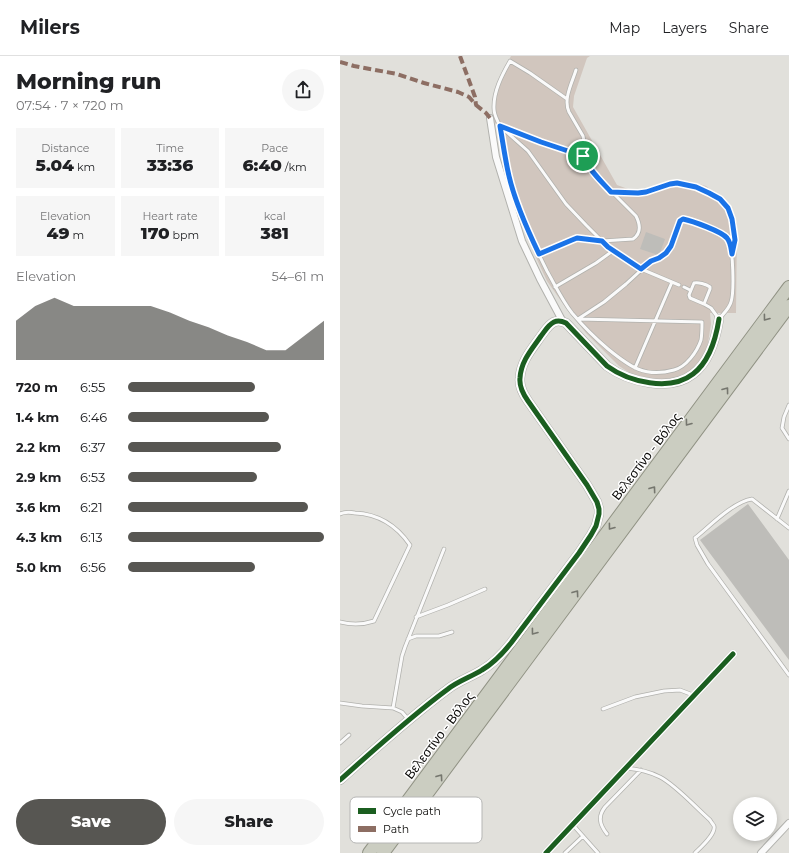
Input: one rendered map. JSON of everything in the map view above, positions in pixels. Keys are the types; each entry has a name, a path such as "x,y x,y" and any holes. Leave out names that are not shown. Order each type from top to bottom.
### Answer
{"highway":[{"name":"Βελεστίνο - Βόλος","path":"411,797 789,287"},
{"name":"Βελεστίνο - Βόλος","path":"425,797 788,308"},
{"path":"425,797 429,791"},
{"name":"Βελεστίνο - Βόλος","path":"369,853 376,843"},
{"name":"Βελεστίνο - Βόλος","path":"383,853 390,843"},
{"path":"392,853 398,843"}],"street":[{"path":"490,118 496,157 522,241 540,280 563,322"},
{"path":"340,780 429,704 464,679 482,671 504,652 579,554 596,526 599,509 593,494 528,401 522,392 520,385 522,366 531,350 551,325 555,322 563,322 568,324 613,371 632,379 658,384 685,379 699,368 706,358 714,340 719,319"},
{"path":"546,853 733,654"},
{"path":"761,853 789,823"}],"lane":[{"path":"567,99 510,61 495,97 494,109 495,116 500,126 509,176 513,189 527,229 556,287 578,319 605,346 634,368 654,373 678,369 684,366 690,359 698,347 701,339 702,322 578,319"},
{"path":"539,254 577,238 602,241 633,239 639,232 639,222 636,216 611,192 585,162 583,156 585,146 584,136 567,108 567,99 576,70"},
{"path":"500,126 583,156"},
{"path":"500,126 528,151 566,204 602,241 641,269 679,285"},
{"path":"611,192 646,192 677,183 696,187 709,193 720,199 728,208 732,219 735,240 732,254"},
{"path":"578,319 604,302 651,261 666,253 671,246 680,221 683,219 717,232 727,237 730,242 732,254 732,301 719,319 711,308 691,300 689,295 690,290 695,283 709,286 710,289 704,304"},
{"path":"556,287 596,263 614,250"},
{"path":"634,368 672,282"},
{"path":"684,287 690,290"},
{"path":"789,405 784,417 782,428 789,439"},
{"path":"777,519 789,491"},
{"path":"789,528 752,499 746,500 726,512 695,538 697,545 708,564 789,675"},
{"path":"340,514 349,512 365,514 381,519 400,532 410,545 374,621 360,624 347,624 340,622"},
{"path":"393,708 402,656 416,617 444,549"},
{"path":"416,617 485,589"},
{"path":"408,639 416,636 439,636 452,632"},
{"path":"603,708 635,697 664,691 680,690 695,696"},
{"path":"340,703 393,708 402,712 409,721"},
{"path":"340,743 349,735"},
{"path":"626,768 642,770 665,780 710,820 714,826 714,831 695,853"},
{"path":"606,834 601,825 601,812 642,770"},
{"path":"573,825 598,853"},
{"path":"565,853 583,836"}],"shaded area":[{"path":"511,56 590,56 587,58 574,96 573,107 617,185 628,189 641,190 674,181 688,181 706,186 731,207 737,224 736,313 710,313 711,324 705,354 690,373 674,379 660,380 633,375 619,366 586,333 547,281 526,236 510,188 500,133 493,118 492,101 501,75"}],"building":[{"path":"646,232 665,239 658,255 640,249"},
{"path":"748,504 789,560 789,660 700,540"}],"marked path":[{"path":"460,56 475,97 476,105"},
{"path":"340,62 397,74 458,92 469,97 490,118"}],"cycle path":[{"path":"340,780 393,733 452,686 478,672 498,658 579,553 596,526 599,514 597,502 587,485 526,398 521,387 520,381 522,366 547,328 556,321 566,323 607,366 616,372 626,377 661,384 673,383 684,379 699,369 711,349 719,319"},
{"path":"546,853 733,654"}],"route":[{"path":"500,126 571,153 583,156 585,162 611,192 646,192 677,183 696,187 720,199 728,208 732,219 735,240 732,254 730,242 727,237 683,219 680,221 671,246 666,253 651,261 641,269 608,247 602,241 577,238 539,254 527,229 509,176 500,126"}]}
